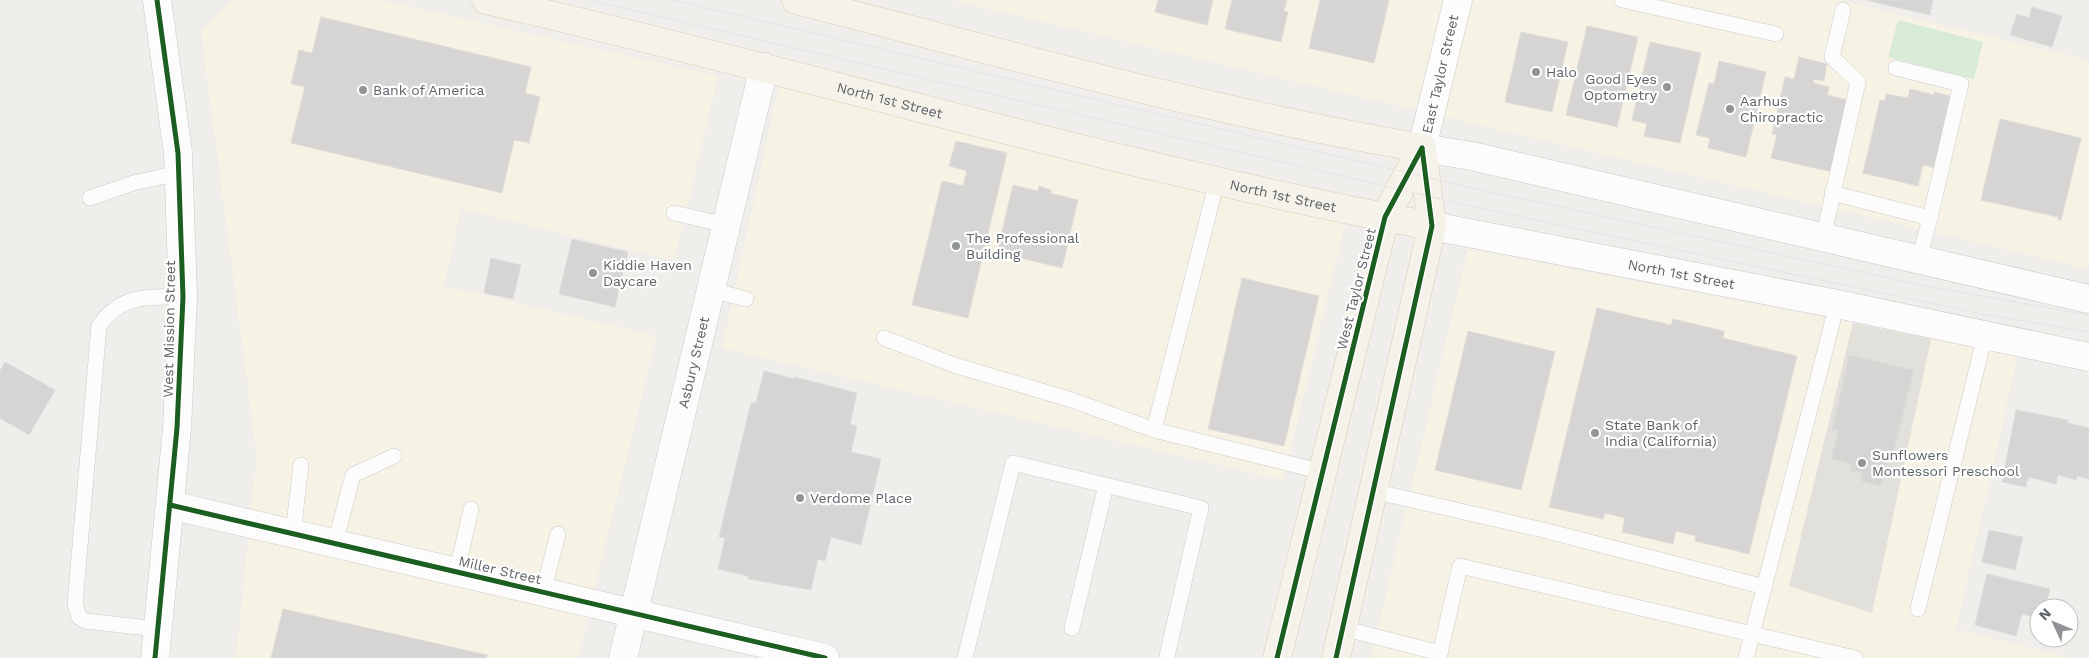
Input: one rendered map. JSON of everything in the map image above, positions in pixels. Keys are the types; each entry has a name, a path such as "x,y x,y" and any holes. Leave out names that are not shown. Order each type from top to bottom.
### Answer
{"main road":[{"name":"North 1st Street","path":"486,0 764,67 1022,135 1333,208 1432,226"},
{"path":"796,0 1223,107 1370,139 1422,148 1432,226 1336,658"},
{"name":"West Taylor Street","path":"1277,658 1385,218 1422,148"}],"street":[{"name":"West Mission Street","path":"155,658 177,428 183,298 178,153 157,0"},
{"name":"East Taylor Street","path":"1422,148 1458,0"},
{"name":"Asbury Street","path":"623,658 764,67"},
{"path":"1422,148 1472,156 2089,299"},
{"name":"North 1st Street","path":"1432,226 1837,304 2089,357"},
{"name":"Miller Street","path":"170,505 824,658"}],"lane":[{"path":"1622,0 1776,34"},
{"path":"1822,238 1858,82 1832,57 1843,10"},
{"path":"1896,68 1961,84 1919,260"},
{"path":"90,198 133,183 178,173"},
{"path":"1154,430 1217,181"},
{"path":"1832,193 1930,218"},
{"path":"674,213 726,225"},
{"path":"711,290 746,299"},
{"path":"158,629 85,622 79,617 75,604 99,326 108,312 138,297 183,298"},
{"path":"1746,658 1837,304"},
{"path":"1918,609 1986,335"},
{"path":"884,338 954,365 1072,400 1154,430 1323,472"},
{"path":"335,543 353,474 394,456"},
{"path":"965,658 1013,463 1202,508 1167,656"},
{"path":"293,533 301,465"},
{"path":"1072,628 1106,485"},
{"path":"1373,491 1543,530 1765,587"},
{"path":"457,572 471,509"},
{"path":"543,592 558,534"},
{"path":"1342,628 1439,656 1460,566 1856,658"}],"shaded area":[{"path":"234,0 379,0 718,76 674,260 461,209 444,286 656,336 578,658 236,658 257,456 201,31"},
{"path":"951,0 1837,0 2089,60 2089,269"},
{"path":"779,85 1347,217 1283,480 722,348"},
{"path":"1468,249 1853,323 1789,586 1872,613 1931,339 2018,355 1956,629 2071,658 1371,658"},
{"name":"Sunflowers Montessori Preschool","path":"1853,323 1931,339 1872,613 1789,586"}],"green space":[{"path":"1898,20 1983,42 1974,79 1888,57"}],"building":[{"path":"1158,0 1213,0 1207,25 1155,12"},
{"path":"1232,0 1287,0 1284,11 1288,12 1281,42 1225,29"},
{"path":"1320,0 1389,0 1374,63 1309,48"},
{"path":"1865,0 1933,0 1930,15"},
{"path":"2032,7 2062,16 2052,47 2010,35 2017,14 2029,18"},
{"path":"321,17 531,67 525,93 540,97 529,143 514,140 502,193 291,143 305,87 291,84 299,50 312,53"},
{"path":"1587,26 1638,37 1617,127 1566,115"},
{"name":"Halo","path":"1521,32 1568,42 1552,112 1505,102"},
{"name":"Good Eyes Optometry","path":"1650,42 1701,53 1680,143 1644,136 1647,124 1632,120"},
{"path":"1799,57 1827,64 1824,81 1814,79 1813,83 1829,87 1827,95 1848,100 1832,172 1771,158 1777,135 1772,134 1785,77 1794,79"},
{"name":"Aarhus Chiropractic","path":"1719,61 1766,72 1746,157 1708,148 1710,138 1696,135 1709,83 1714,84"},
{"path":"1910,89 1934,95 1935,92 1950,96 1944,123 1947,123 1936,168 1923,165 1918,186 1863,173 1880,100 1885,101 1886,94 1908,98"},
{"path":"2000,119 2081,138 2061,220 2058,220 2058,217 1981,200"},
{"name":"The Professional Building","path":"956,141 1007,153 968,318 912,305 942,181 963,186 967,171 949,166"},
{"path":"1013,185 1038,191 1039,186 1051,190 1050,193 1078,200 1062,268 997,252"},
{"name":"Kiddie Haven Daycare","path":"572,239 628,252 615,307 559,294"},
{"path":"491,258 521,265 513,299 484,293"},
{"path":"1242,278 1319,296 1284,446 1208,429"},
{"path":"1597,308 1671,325 1673,319 1724,331 1723,338 1797,356 1749,554 1695,541 1696,536 1676,531 1673,544 1622,532 1625,518 1605,513 1603,519 1549,507"},
{"path":"1468,331 1555,352 1521,490 1435,470"},
{"path":"1849,355 1914,370 1894,451 1890,451 1881,486 1861,481 1862,473 1850,471 1851,464 1831,459 1838,431 1832,429"},
{"path":"5,362 55,390 29,435 0,418 0,371"},
{"name":"Verdome Place","path":"764,371 857,393 850,424 857,426 851,452 881,459 861,545 831,537 825,561 818,559 811,590 748,579 748,576 718,569 725,538 719,537 751,402 756,403"},
{"path":"2016,410 2068,420 2068,423 2089,428 2089,479 2077,476 2076,480 2058,475 2056,484 2028,477 2026,487 2002,482"},
{"path":"1989,530 2023,537 2015,570 1982,562"},
{"path":"1987,574 2050,589 2048,598 2029,598 2029,616 2022,614 2016,636 1975,625"},
{"path":"283,609 487,655 486,658 271,658"}],"tram line":[{"path":"589,0 1479,208 1977,313 2089,332"},
{"path":"673,0 1477,189 1921,285 2089,315"}],"cycle path":[{"path":"155,658 177,428 183,297 178,153 157,0"},
{"path":"1277,658 1385,217 1422,148"},
{"path":"1336,658 1432,226 1422,148"},
{"path":"170,505 825,658"}],"place":[{"name":"Halo","path":"1536,72"},
{"name":"Good Eyes Optometry","path":"1667,87"},
{"name":"Bank of America","path":"363,90"},
{"name":"Aarhus Chiropractic","path":"1730,109"},
{"name":"The Professional Building","path":"956,246"},
{"name":"Kiddie Haven Daycare","path":"593,273"},
{"name":"State Bank of India (California)","path":"1595,433"},
{"name":"Sunflowers Montessori Preschool","path":"1862,463"},
{"name":"Verdome Place","path":"800,498"}]}
